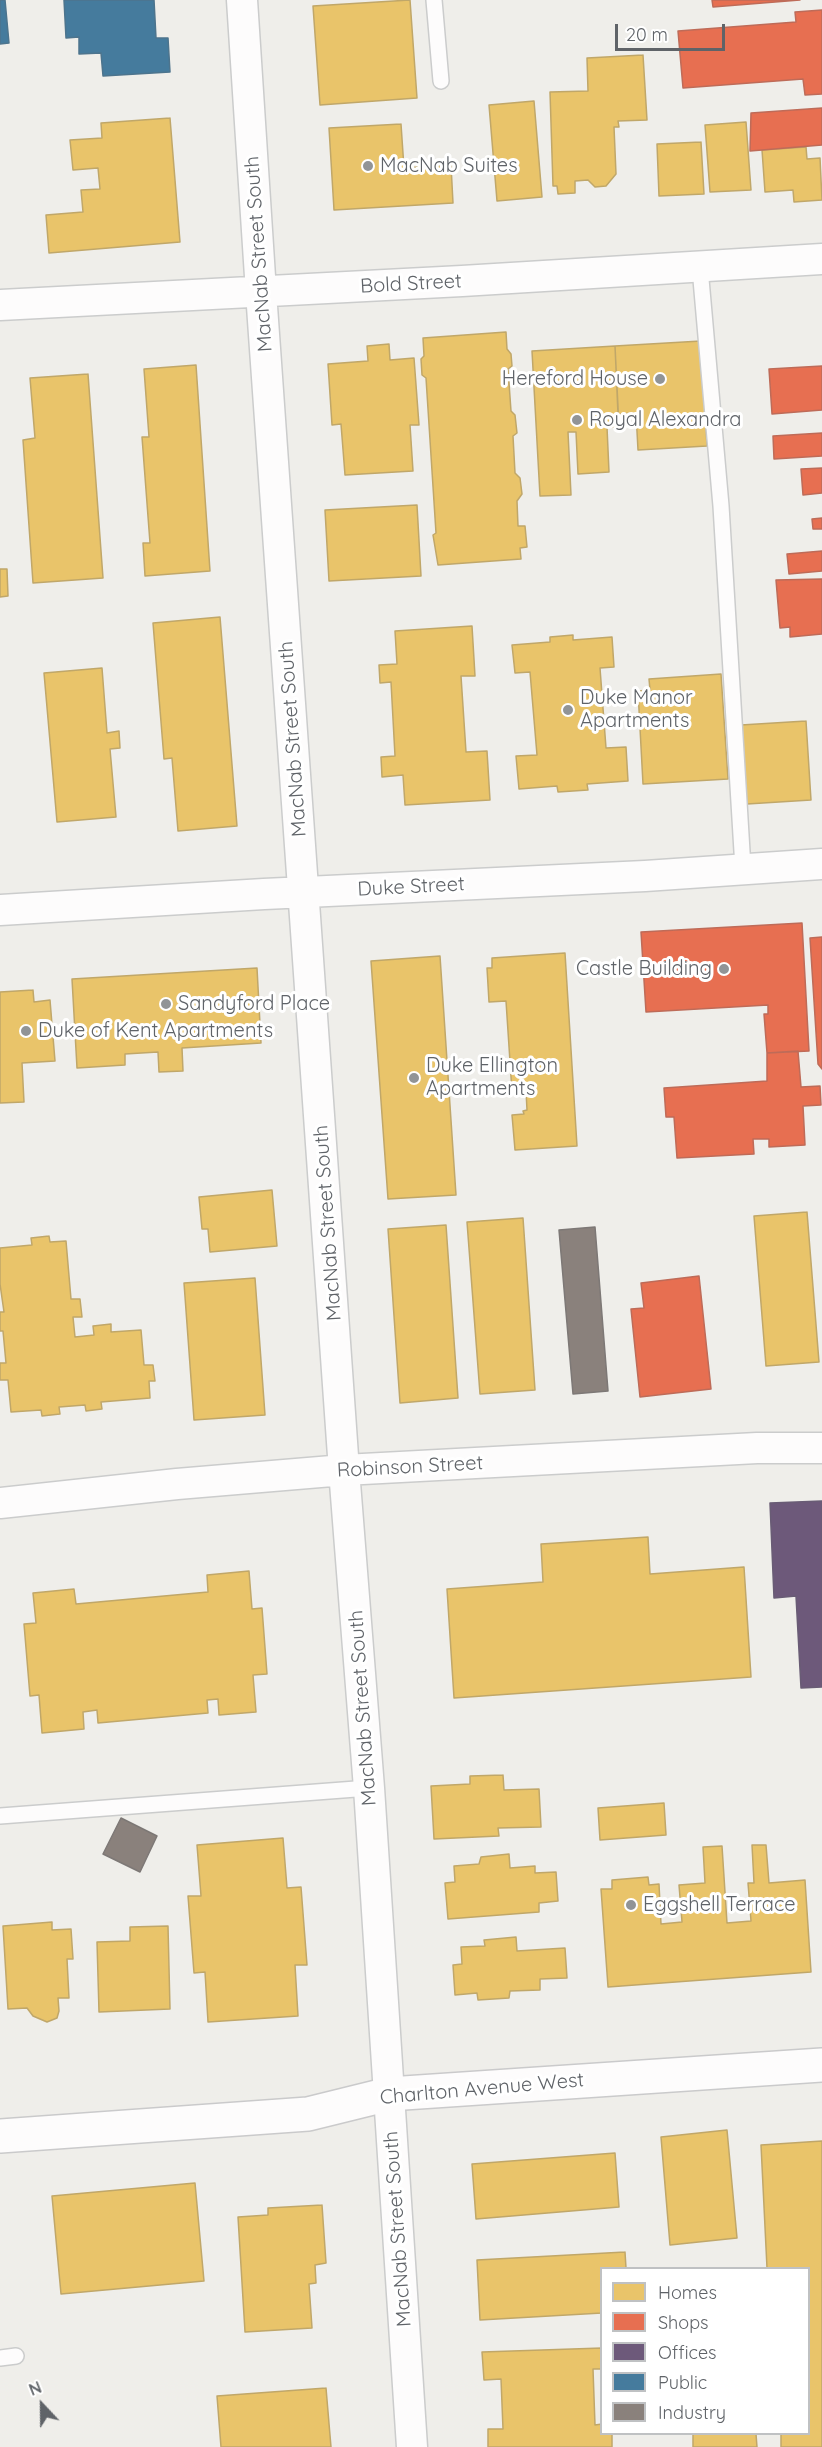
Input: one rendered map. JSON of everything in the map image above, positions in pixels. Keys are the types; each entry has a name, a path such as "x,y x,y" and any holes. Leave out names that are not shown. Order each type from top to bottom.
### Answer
{"street":[{"name":"MacNab Street South","path":"242,0 344,1470 369,1788 412,2447"},
{"name":"Bold Street","path":"0,305 700,268 822,259"},
{"name":"Duke Street","path":"0,910 304,892 625,878 822,864"},
{"name":"Robinson Street","path":"0,1503 177,1484 344,1470 757,1449 822,1448"},
{"name":"Charlton Avenue West","path":"0,2136 308,2114 389,2094 822,2065"}],"lane":[{"path":"434,0 441,81"},
{"path":"700,268 721,506 743,868"},
{"path":"0,1816 369,1788"}],"building: Homes":[{"path":"410,0 417,98 320,105 313,6"},
{"path":"643,55 647,120 618,121 619,127 614,127 616,174 606,186 595,187 588,180 575,181 575,193 558,194 557,186 553,186 550,92 588,91 587,58"},
{"path":"534,101 542,197 497,201 489,105"},
{"path":"170,118 180,242 49,253 46,215 83,212 81,190 100,189 98,168 73,170 70,140 102,138 101,123"},
{"path":"746,122 751,190 710,192 705,125"},
{"name":"MacNab Suites","path":"401,124 404,168 451,165 453,203 334,210 329,128"},
{"path":"701,142 704,194 659,196 657,144"},
{"path":"806,147 807,159 820,158 822,200 794,202 793,190 765,192 762,150"},
{"path":"506,332 507,349 511,354 512,366 508,369 511,411 515,415 517,433 513,436 515,473 520,478 522,494 517,501 518,526 525,526 527,547 520,548 521,559 438,565 433,535 436,533 426,378 422,375 423,338"},
{"name":"Hereford House","path":"701,341 707,446 638,450 636,413 618,414 615,346"},
{"path":"389,344 390,360 414,358 419,425 410,425 413,471 345,475 341,424 332,425 328,364 368,361 367,346"},
{"name":"Royal Alexandra","path":"615,346 619,427 607,427 609,472 578,474 576,432 568,432 571,495 540,496 532,351"},
{"path":"196,365 210,571 145,576 143,543 150,543 142,437 149,437 144,369"},
{"path":"88,374 103,578 33,583 23,440 35,438 30,378"},
{"path":"417,505 421,576 329,581 325,510"},
{"path":"0,569 7,569 8,596 0,597"},
{"path":"220,617 237,826 178,831 172,758 164,759 153,623"},
{"path":"472,626 475,676 461,676 466,752 487,751 490,800 405,805 403,775 382,777 381,757 395,756 391,682 380,683 379,665 397,664 395,631"},
{"name":"Duke Manor Apartments","path":"573,635 573,640 612,637 614,667 600,668 606,748 626,747 628,781 587,784 588,790 558,792 557,786 519,789 516,756 537,755 530,672 515,673 512,645 550,642 550,637"},
{"path":"102,668 107,733 119,731 120,748 110,749 116,817 57,822 44,673"},
{"path":"721,674 728,779 643,784 638,691 650,690 649,679"},
{"path":"806,721 811,800 747,804 741,725"},
{"path":"565,953 577,1146 515,1150 512,1115 524,1114 523,1111 527,1110 526,1091 512,1092 506,1001 489,1002 487,968 492,968 492,958"},
{"name":"Duke Ellington Apartments","path":"440,956 456,1195 388,1199 371,961"},
{"name":"Sandyford Place","path":"257,968 261,1043 182,1048 183,1071 159,1072 158,1052 125,1054 125,1065 77,1068 72,979"},
{"name":"Duke of Kent Apartments","path":"33,990 34,1002 50,1000 55,1061 22,1063 24,1102 0,1103 0,992"},
{"path":"272,1190 277,1246 210,1252 208,1229 202,1229 199,1197"},
{"path":"807,1212 819,1362 766,1366 754,1216"},
{"path":"523,1218 535,1390 480,1394 467,1222"},
{"path":"446,1225 458,1398 400,1403 388,1229"},
{"path":"49,1236 50,1242 66,1241 71,1299 80,1299 82,1317 73,1317 75,1337 94,1335 93,1326 111,1324 111,1332 141,1330 144,1365 153,1365 155,1381 149,1381 150,1398 101,1402 102,1409 86,1411 85,1405 59,1407 60,1414 42,1416 41,1410 11,1412 8,1380 0,1380 0,1363 6,1363 3,1331 0,1331 0,1312 4,1312 0,1284 0,1248 32,1245 31,1238"},
{"path":"255,1278 265,1415 194,1420 184,1283"},
{"path":"648,1537 650,1574 744,1567 751,1677 454,1698 447,1589 543,1582 541,1544"},
{"path":"249,1571 252,1609 262,1608 267,1674 253,1675 256,1712 219,1715 218,1699 207,1700 208,1713 98,1723 97,1710 83,1712 84,1729 42,1733 39,1695 30,1696 24,1624 36,1623 33,1593 74,1589 76,1604 208,1592 207,1575"},
{"path":"503,1775 504,1790 539,1789 541,1827 498,1828 499,1836 434,1839 431,1786 470,1784 470,1776"},
{"path":"664,1803 666,1835 600,1840 598,1808"},
{"path":"283,1838 287,1888 301,1887 307,1965 295,1965 298,2016 208,2022 205,1972 194,1973 188,1896 201,1896 197,1845"},
{"name":"Eggshell Terrace","path":"752,1845 766,1845 769,1883 805,1880 811,1972 608,1987 601,1889 612,1889 612,1880 648,1877 649,1885 659,1884 661,1924 682,1922 679,1885 705,1883 703,1847 722,1846 727,1923 751,1921 748,1883 754,1883"},
{"path":"509,1854 510,1868 535,1866 535,1873 556,1872 558,1901 539,1903 539,1912 448,1919 445,1883 455,1882 454,1866 479,1864 481,1857"},
{"path":"52,1922 52,1930 71,1929 73,1959 67,1959 69,1998 58,1998 57,2018 47,2022 33,2016 27,2008 8,2009 3,1926"},
{"path":"168,1926 170,2009 99,2012 97,1942 130,1941 130,1927"},
{"path":"516,1937 517,1951 565,1948 567,1978 540,1979 540,1990 510,1991 509,1998 478,2000 477,1993 455,1995 453,1965 462,1964 461,1947 485,1946 484,1940"},
{"path":"727,2130 737,2238 670,2245 661,2137"},
{"path":"822,2141 822,2447 781,2447 781,2435 810,2435 810,2267 767,2267 761,2145"},
{"path":"615,2153 619,2207 476,2219 472,2164"},
{"path":"195,2183 204,2281 61,2294 52,2196"},
{"path":"322,2205 326,2263 315,2265 316,2283 309,2284 312,2328 245,2332 238,2217 268,2215 268,2208"},
{"path":"625,2252 626,2267 600,2267 600,2313 480,2320 477,2260"},
{"path":"600,2348 600,2369 593,2369 595,2425 600,2424 600,2435 612,2435 612,2447 488,2447 488,2429 503,2429 501,2379 484,2380 482,2352"},
{"path":"326,2388 331,2447 221,2447 217,2396"},
{"path":"693,2435 756,2435 757,2447 693,2447"}],"building: Shops":[{"path":"712,0 800,0 713,7"},
{"path":"822,10 822,94 805,95 803,79 683,88 678,31 796,22 795,12"},
{"path":"822,108 822,145 750,151 751,113"},
{"path":"822,366 822,410 772,414 769,369"},
{"path":"822,433 822,456 774,459 773,436"},
{"path":"822,468 822,493 803,495 801,469"},
{"path":"822,518 822,529 813,529 812,519"},
{"path":"822,551 822,571 789,574 787,554"},
{"path":"822,579 822,634 790,637 790,627 780,628 776,580"},
{"name":"Castle Building","path":"802,923 809,1051 767,1053 764,1014 768,1014 768,1005 646,1012 641,932"},
{"path":"822,937 822,1069 818,1064 810,938"},
{"path":"798,1051 801,1087 820,1086 821,1105 803,1106 805,1145 769,1147 769,1139 753,1139 754,1154 677,1158 674,1117 666,1117 664,1088 767,1081 767,1053"},
{"path":"699,1276 711,1389 640,1397 631,1309 644,1308 641,1283"}],"building: Offices":[{"path":"822,1501 822,1687 801,1688 796,1596 774,1598 770,1503"}],"building: Public":[{"path":"0,0 5,0 9,43 0,44"},
{"path":"64,0 154,0 156,38 168,38 170,72 103,76 101,53 79,54 79,37 66,38"}],"building: Industry":[{"path":"595,1227 608,1391 573,1394 559,1230"},
{"path":"121,1818 157,1836 140,1872 103,1854"}],"place":[{"name":"MacNab Suites","path":"368,166"},
{"name":"Hereford House","path":"660,379"},
{"name":"Royal Alexandra","path":"577,420"},
{"name":"Duke Manor Apartments","path":"568,710"},
{"name":"Castle Building","path":"724,969"},
{"name":"Sandyford Place","path":"166,1004"},
{"name":"Duke of Kent Apartments","path":"26,1031"},
{"name":"Duke Ellington Apartments","path":"414,1078"},
{"name":"Eggshell Terrace","path":"631,1905"}]}
